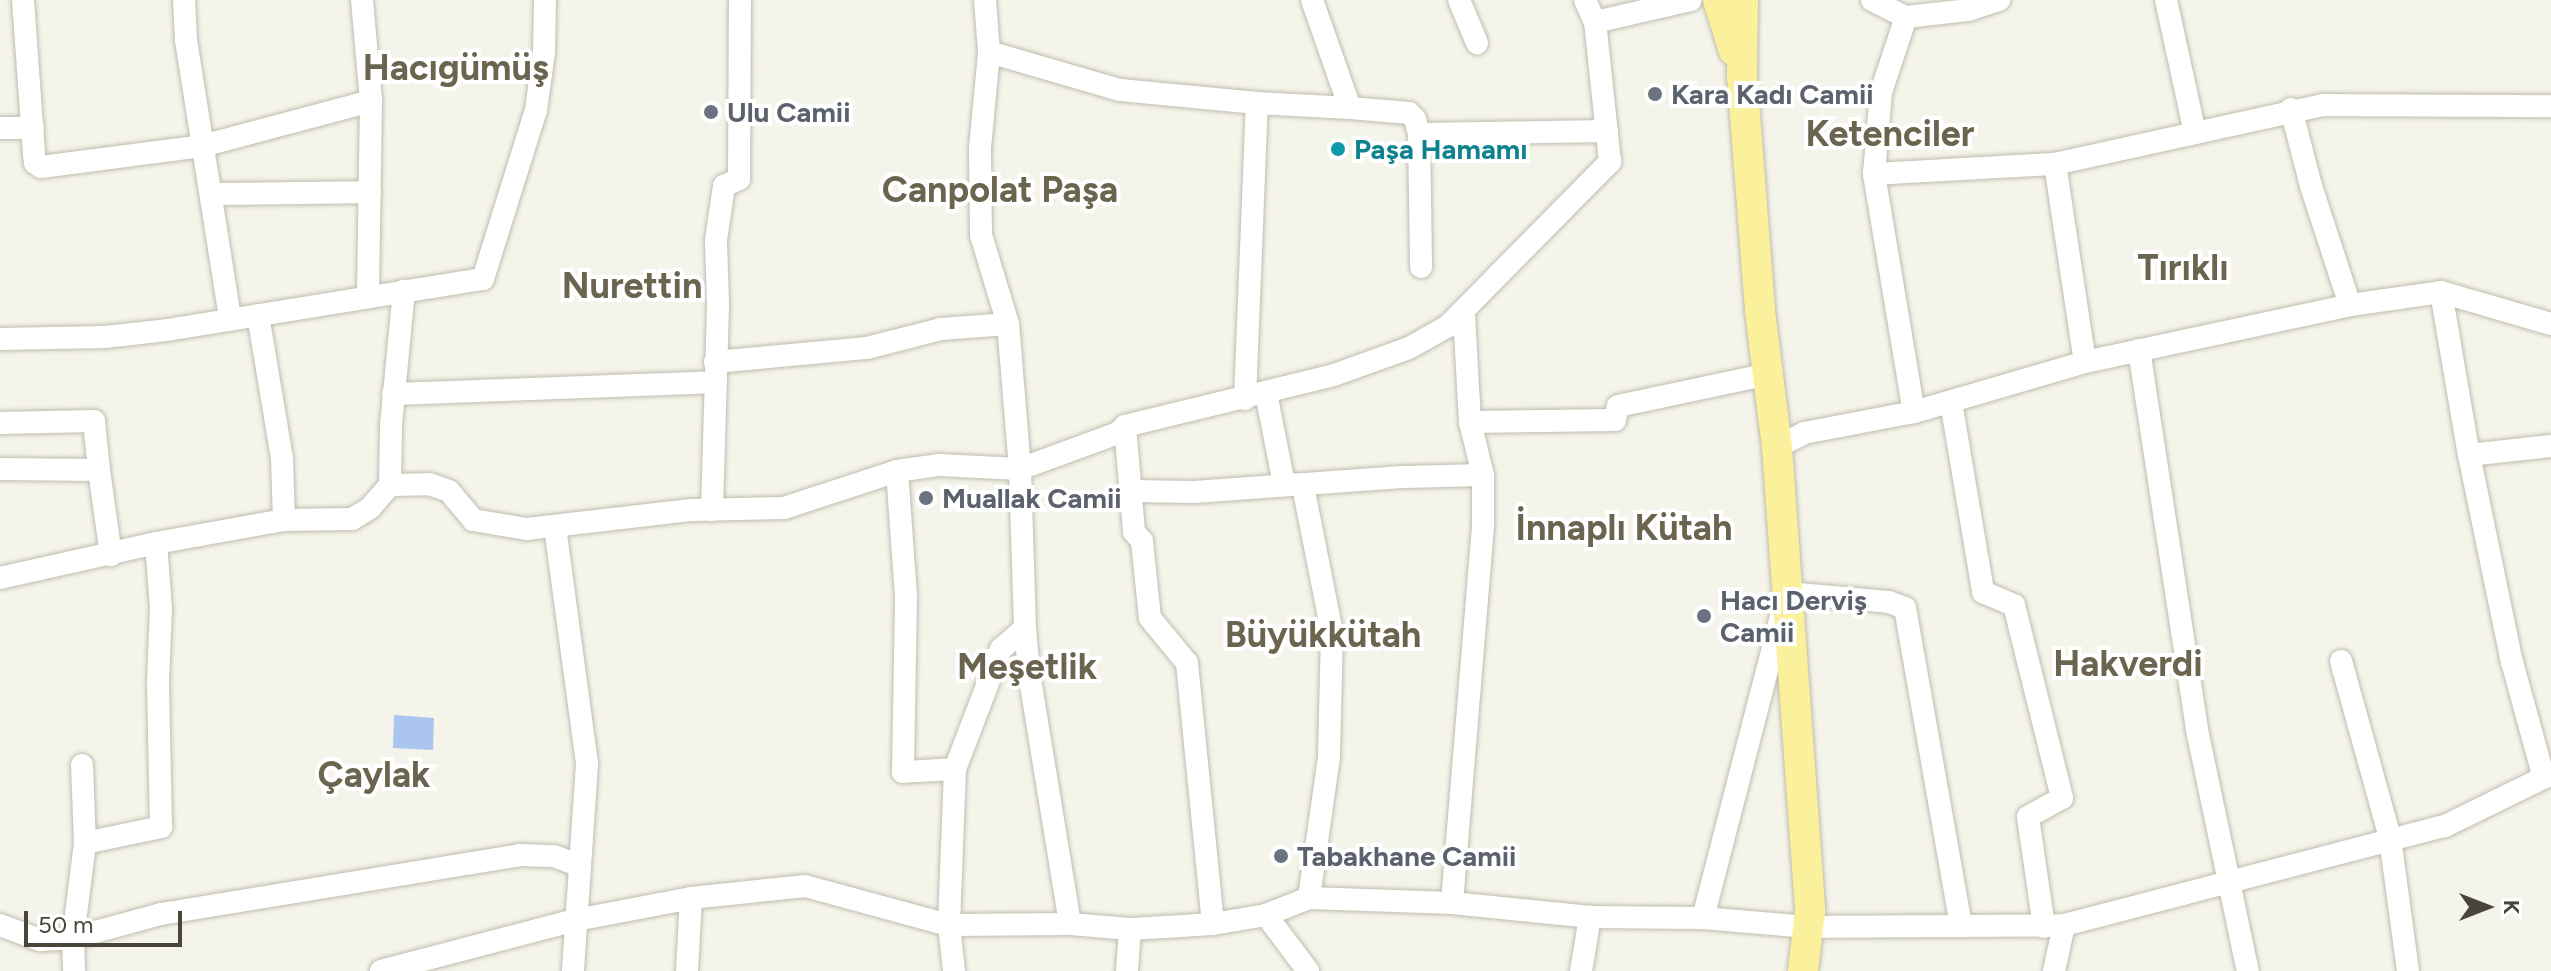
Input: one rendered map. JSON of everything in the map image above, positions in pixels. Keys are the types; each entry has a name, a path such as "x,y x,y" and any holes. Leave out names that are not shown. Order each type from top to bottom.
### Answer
{"main road":[{"path":"1718,0 1742,76"},
{"path":"1743,0 1742,76 1777,447 1810,911 1803,971"}],"street":[{"path":"23,0 35,163 41,167 202,146 371,101"},
{"path":"184,0 186,40 230,319"},
{"path":"362,0 371,101 368,296"},
{"path":"0,339 105,337 483,279 536,110 544,52 545,0"},
{"path":"712,510 718,305 716,240 724,186 739,179 740,0"},
{"path":"985,0 989,52 980,148 981,235 1008,324 1020,469 1029,673 1070,924"},
{"path":"1312,0 1350,108"},
{"path":"1459,0 1477,43"},
{"path":"390,485 429,484 449,491 473,520 527,529 712,510 784,508 897,471 938,465 1020,469 1118,433 1125,426 1334,375 1409,348 1464,313 1610,162 1595,22 1585,0"},
{"path":"1595,22 1691,0"},
{"path":"1872,0 1906,17 1968,10 1999,0"},
{"path":"2166,0 2195,133"},
{"path":"1906,17 1881,92 1874,174 1914,412"},
{"path":"989,52 1120,90 1409,113 1415,119 1419,134 1421,267"},
{"path":"1257,103 1256,396 1283,479 1289,484 1303,486"},
{"path":"1874,174 2055,164 2291,109 2323,105 2551,106"},
{"path":"2291,109 2311,186 2350,305"},
{"path":"0,128 33,128"},
{"path":"1419,134 1607,131"},
{"path":"2055,164 2085,362"},
{"path":"211,194 370,192"},
{"path":"0,578 156,543 284,520 352,519 370,508 390,485 393,394 404,291"},
{"path":"381,971 576,920 691,898 805,886 949,925 1070,924 1130,929 1213,924 1266,915 1309,898 1452,903 1590,917 1703,918 1808,927 2054,926 2230,884 2390,838 2445,826 2548,776 2512,662 2469,455 2441,292"},
{"path":"1777,447 1804,433 1914,412 2085,362 2350,305 2441,292 2551,324"},
{"path":"1452,903 1483,523 1483,475 1470,422 1464,313"},
{"path":"258,315 282,458 284,520"},
{"path":"393,394 715,372 867,348 941,329 1008,324"},
{"path":"2139,350 2197,730 2248,971"},
{"path":"1470,422 1615,420 1618,406 1768,374"},
{"path":"1951,402 1983,592 2014,605 2062,798 2028,817 2054,926 2054,971"},
{"path":"0,423 94,421 111,555"},
{"path":"1125,426 1134,532 1142,541 1150,618 1187,663 1213,924"},
{"path":"2469,455 2551,446"},
{"path":"0,469 99,470"},
{"path":"897,471 906,598 903,772 955,769"},
{"path":"1132,491 1303,486 1405,477 1483,475"},
{"path":"1303,486 1332,632 1329,757 1309,898"},
{"path":"555,527 587,764 573,971"},
{"path":"85,843 161,827 158,682 161,608 156,543"},
{"path":"1703,918 1729,808 1769,676 1787,593 1889,602 1905,608 1961,926"},
{"path":"954,971 949,925 955,769 1001,649 1025,628"},
{"path":"2341,661 2390,838 2408,971"},
{"path":"74,971 73,938 85,843 82,765"},
{"path":"0,925 40,940 73,938 161,914 520,855 554,856 580,866"},
{"path":"687,971 691,898"},
{"path":"1266,915 1308,971"},
{"path":"1581,971 1590,917"},
{"path":"1127,971 1130,929"}],"water":[{"path":"394,715 434,718 433,750 393,748"}],"place":[{"name":"Kara Kadı Camii","path":"1655,94"},
{"name":"Ulu Camii","path":"711,112"},
{"name":"Paşa Hamamı","path":"1338,149"},
{"name":"Muallak Camii","path":"926,498"},
{"name":"Hacı Derviş Camii","path":"1704,616"},
{"name":"Tabakhane Camii","path":"1281,856"}],"district":[{"name":"Hacıgümüş","path":"456,68"},
{"name":"Ketenciler","path":"1890,134"},
{"name":"Canpolat Paşa","path":"1000,190"},
{"name":"Tırıklı","path":"2183,268"},
{"name":"Nurettin","path":"632,286"},
{"name":"İnnaplı Kütah","path":"1624,528"},
{"name":"Büyükkütah","path":"1323,635"},
{"name":"Hakverdi","path":"2128,664"},
{"name":"Meşetlik","path":"1027,667"},
{"name":"Çaylak","path":"374,775"}]}
